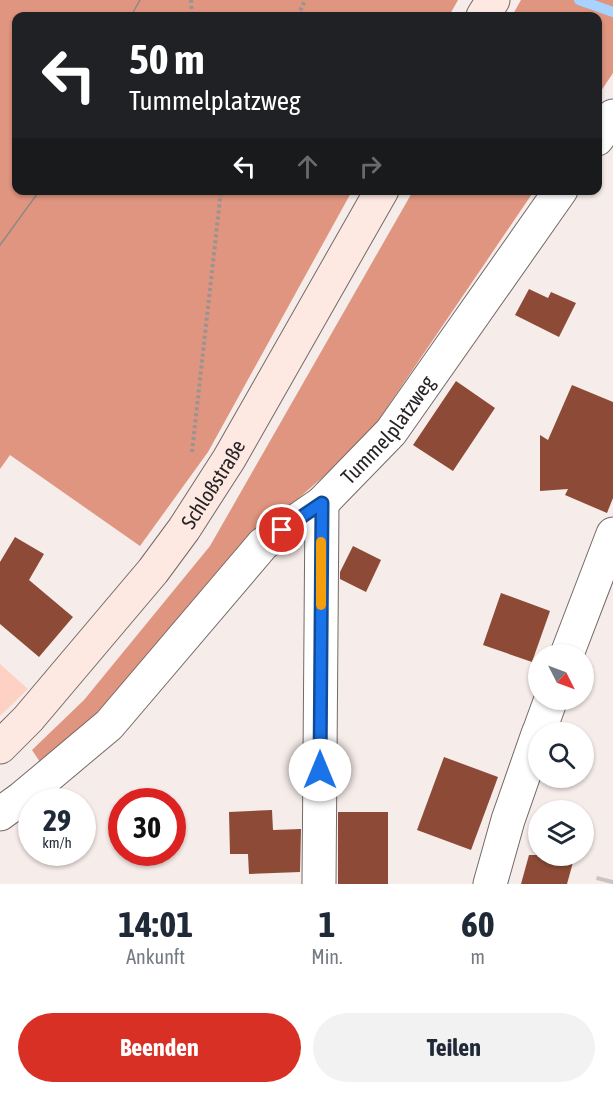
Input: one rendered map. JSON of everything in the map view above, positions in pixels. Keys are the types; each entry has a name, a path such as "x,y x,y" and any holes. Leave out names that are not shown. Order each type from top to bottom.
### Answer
{"main road":[{"name":"Schloßstraße","path":"0,747 35,711 153,571 184,529 229,459 379,195"}],"street":[{"path":"602,132 613,116"},
{"name":"Tummelplatzweg","path":"0,814 109,725 263,544 322,503 391,432 557,195"},
{"path":"319,884 322,503"},
{"path":"571,644 613,534"},
{"path":"490,884 508,820 528,764"}],"path":[{"path":"191,459 219,195"}],"shaded area":[{"path":"0,0 458,0 451,12 12,12 12,195 350,195 208,452 140,546 10,455 0,469"},
{"path":"521,0 613,0 613,73 602,90 602,12 514,12"},
{"path":"411,195 531,195 365,440 259,533 106,712 42,765 32,750 84,700 210,546"},
{"path":"0,664 28,689 0,716"}],"building":[{"path":"529,289 548,298 551,292 576,303 559,337 515,315"},
{"path":"456,381 495,408 453,471 413,445"},
{"path":"572,385 613,402 613,498 607,513 565,495 568,489 540,491 540,435 548,440"},
{"path":"15,537 44,554 29,580 73,617 39,657 0,624 0,562"},
{"path":"353,546 381,560 366,592 340,579 340,572"},
{"path":"501,593 550,611 538,644 528,644 528,661 483,645"},
{"path":"444,757 498,777 471,850 417,830"},
{"path":"272,810 273,830 301,829 300,872 249,874 248,854 230,854 229,812"},
{"path":"338,812 388,812 388,884 338,884"},
{"path":"528,859 528,866 572,866 567,884 521,884"}],"waterway":[{"path":"579,0 613,12"}],"tunnel":[{"path":"612,884 613,880"}],"tram line":[{"path":"133,12 140,0"},
{"path":"0,245 36,195"}],"slow traffic":[{"path":"321,542 321,605"}],"route":[{"path":"282,530 322,503 320,770"}]}
